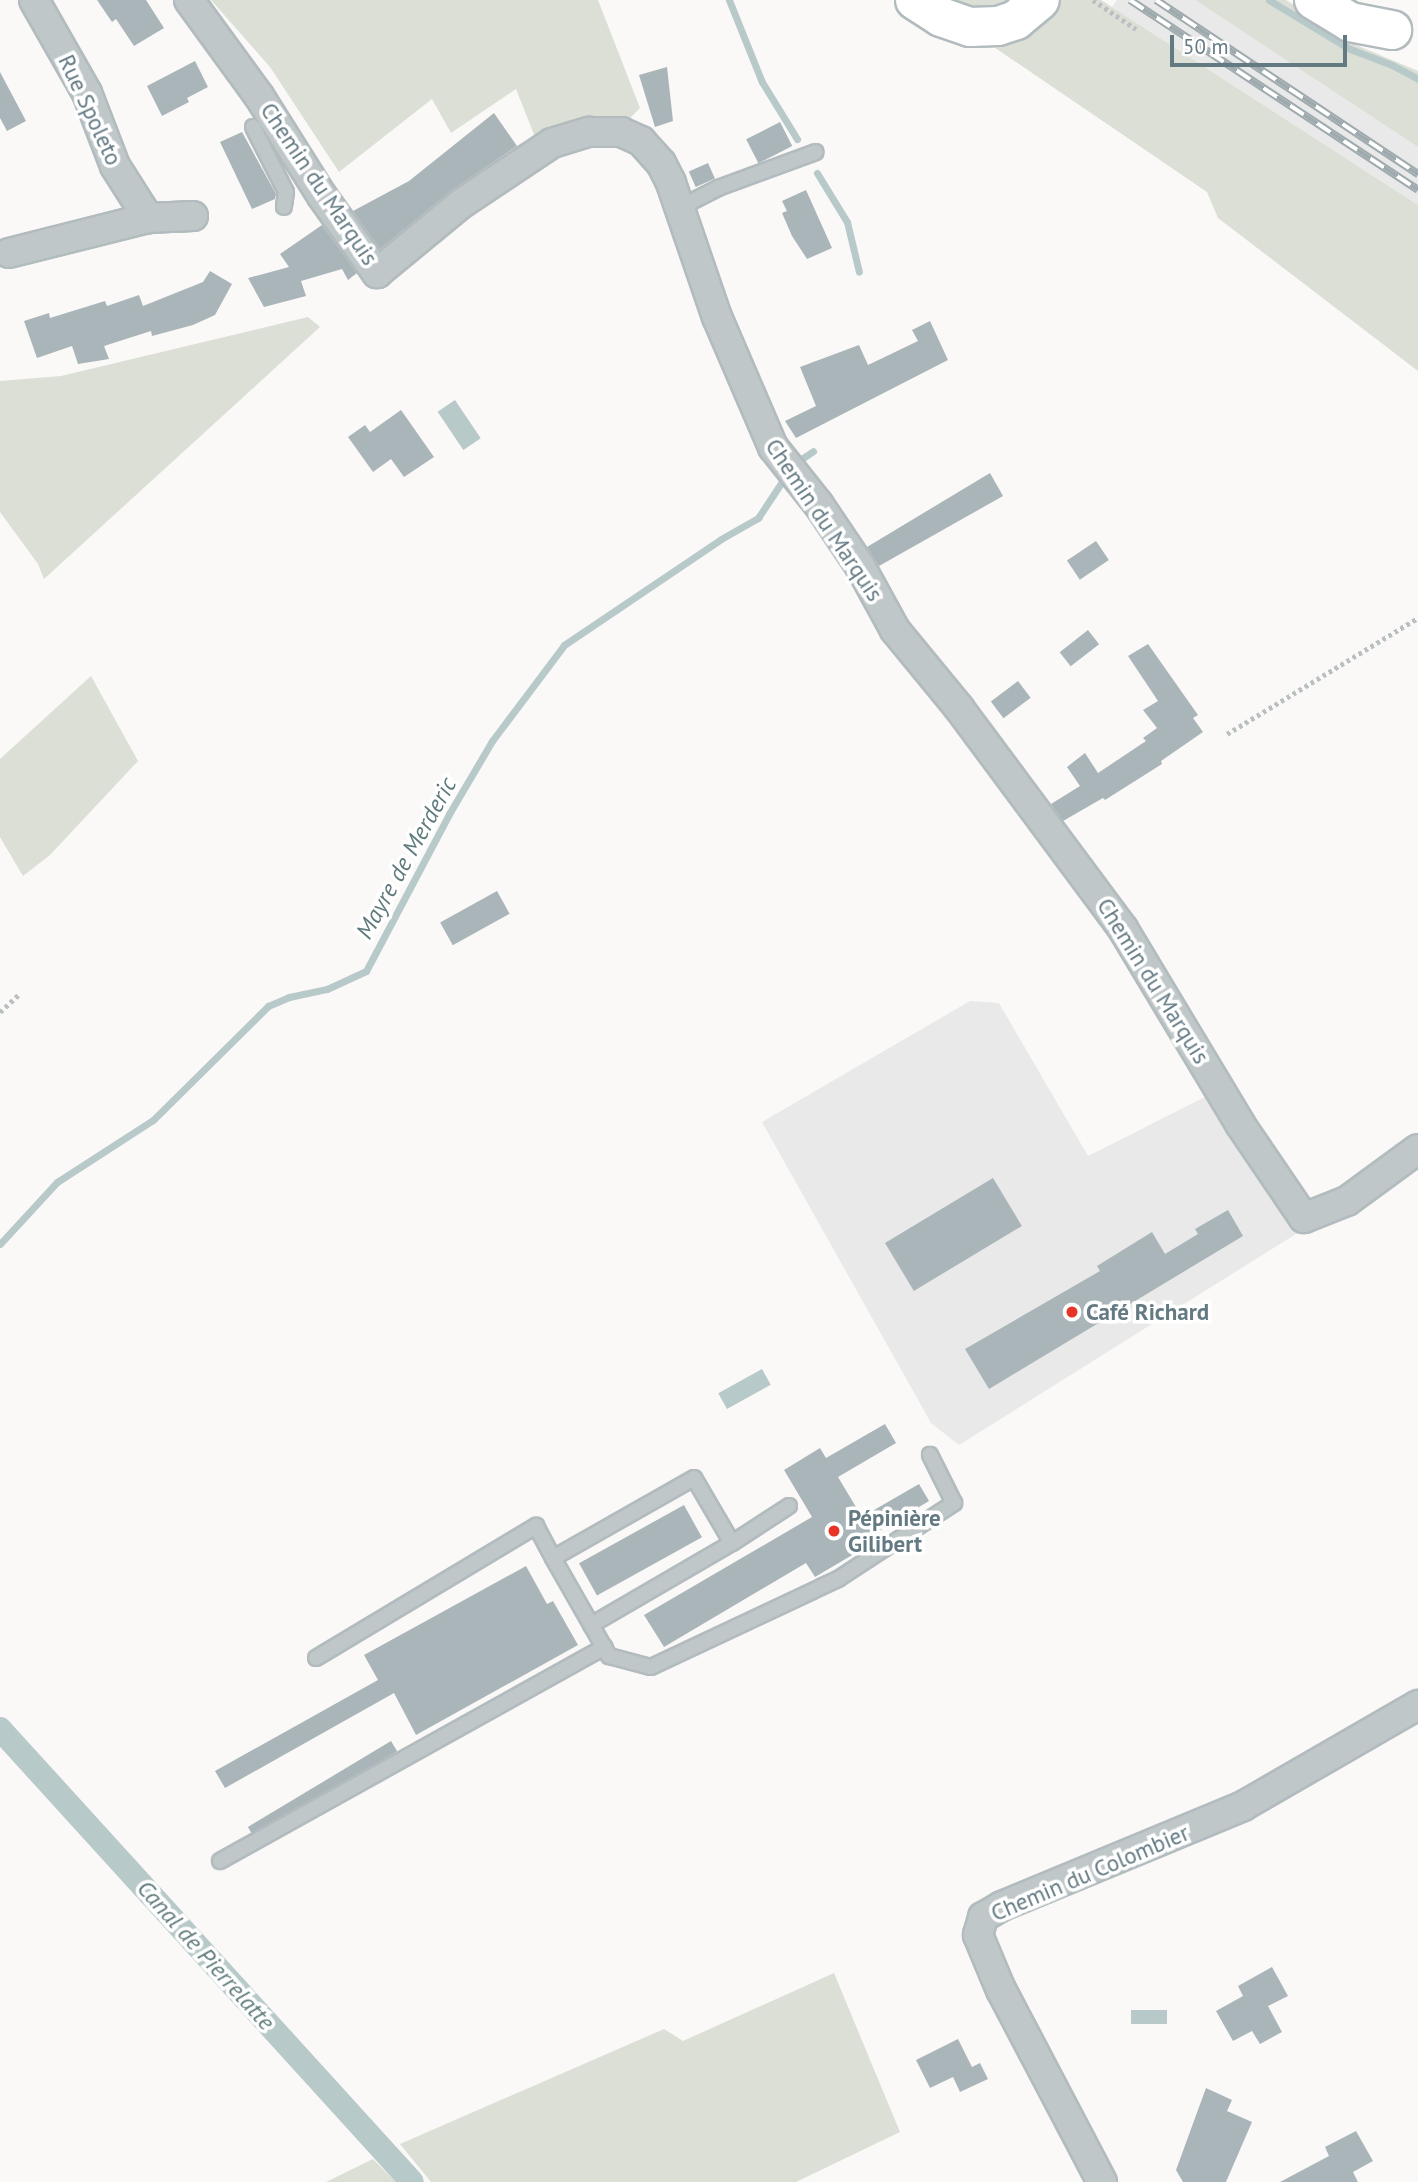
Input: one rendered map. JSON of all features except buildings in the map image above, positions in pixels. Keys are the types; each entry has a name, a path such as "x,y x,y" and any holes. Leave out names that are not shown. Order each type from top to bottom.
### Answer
{"main road":[{"path":"915,0 941,17 970,27 998,26 1016,20 1040,0"},
{"path":"1314,0 1350,22 1405,38"},
{"path":"1360,0 1405,38"}],"street":[{"name":"Rue Spoleto","path":"34,0 87,93 115,166 148,218"},
{"name":"Chemin du Marquis","path":"189,0 245,76 322,196 377,273 462,203 552,143 589,132 621,132 641,141 660,163 742,382 773,447 860,566 895,630 959,708 1123,929 1240,1124 1304,1218 1347,1201 1418,1149"},
{"path":"9,253 148,218 193,216"},
{"name":"Chemin du Colombier","path":"1102,2182 1002,1990 978,1935 983,1917 1002,1906 1243,1806 1418,1705"}],"lane":[{"path":"253,127 286,192 284,207"},
{"path":"679,208 719,188 816,152"},
{"path":"316,1658 536,1526 609,1656 651,1667 838,1579 954,1503 930,1455"},
{"path":"553,1558 694,1478 732,1543"},
{"path":"591,1625 732,1543 789,1506"},
{"path":"220,1861 604,1647"}],"path":[{"path":"1093,0 1136,29"},
{"path":"1227,734 1418,618"},
{"path":"0,1012 18,995"}],"shaded area":[{"path":"211,0 598,0 640,108 629,119 537,142 516,89 451,133 432,99 339,172 270,67"},
{"path":"931,0 1024,0 999,14"},
{"path":"1051,0 1101,0 1418,205 1418,371 1218,218 1207,192 985,41"},
{"path":"1117,0 1195,0 1418,147 1418,205 1112,7"},
{"path":"1195,0 1286,0 1356,45 1418,71 1418,147"},
{"path":"308,317 320,327 44,579 38,564 0,512 0,381 61,376"},
{"path":"455,400 481,438 463,450 438,412"},
{"path":"91,676 138,761 50,855 23,876 0,837 0,759"},
{"path":"970,1001 999,1003 1088,1156 1207,1096 1307,1227 959,1445 931,1423 762,1122"},
{"path":"762,1369 771,1385 727,1409 718,1393"},
{"path":"834,1973 900,2132 796,2182 431,2182 400,2144 664,2029 683,2041"},
{"path":"1131,2010 1167,2010 1167,2024 1131,2024"},
{"path":"373,2159 396,2182 326,2182"}],"waterway":[{"name":"Mayre de Merderic","path":"729,0 762,82 797,139"},
{"path":"1269,0 1350,49 1392,65 1418,79"},
{"name":"Mayre de Merderic","path":"817,173 847,222 859,272"},
{"name":"Mayre de Merderic","path":"794,464 813,451"},
{"name":"Mayre de Merderic","path":"0,1244 57,1182 153,1120 268,1006 289,997 327,989 366,971 449,814 492,741 564,645 721,539 758,518 787,474"},
{"name":"Canal de Pierrelatte","path":"0,1729 412,2182"}],"railway":[{"path":"1130,0 1418,190"},
{"path":"1156,0 1418,174"}],"place":[{"name":"Café Richard","path":"1072,1312"},
{"name":"Pépinière Gilibert","path":"834,1531"}]}
